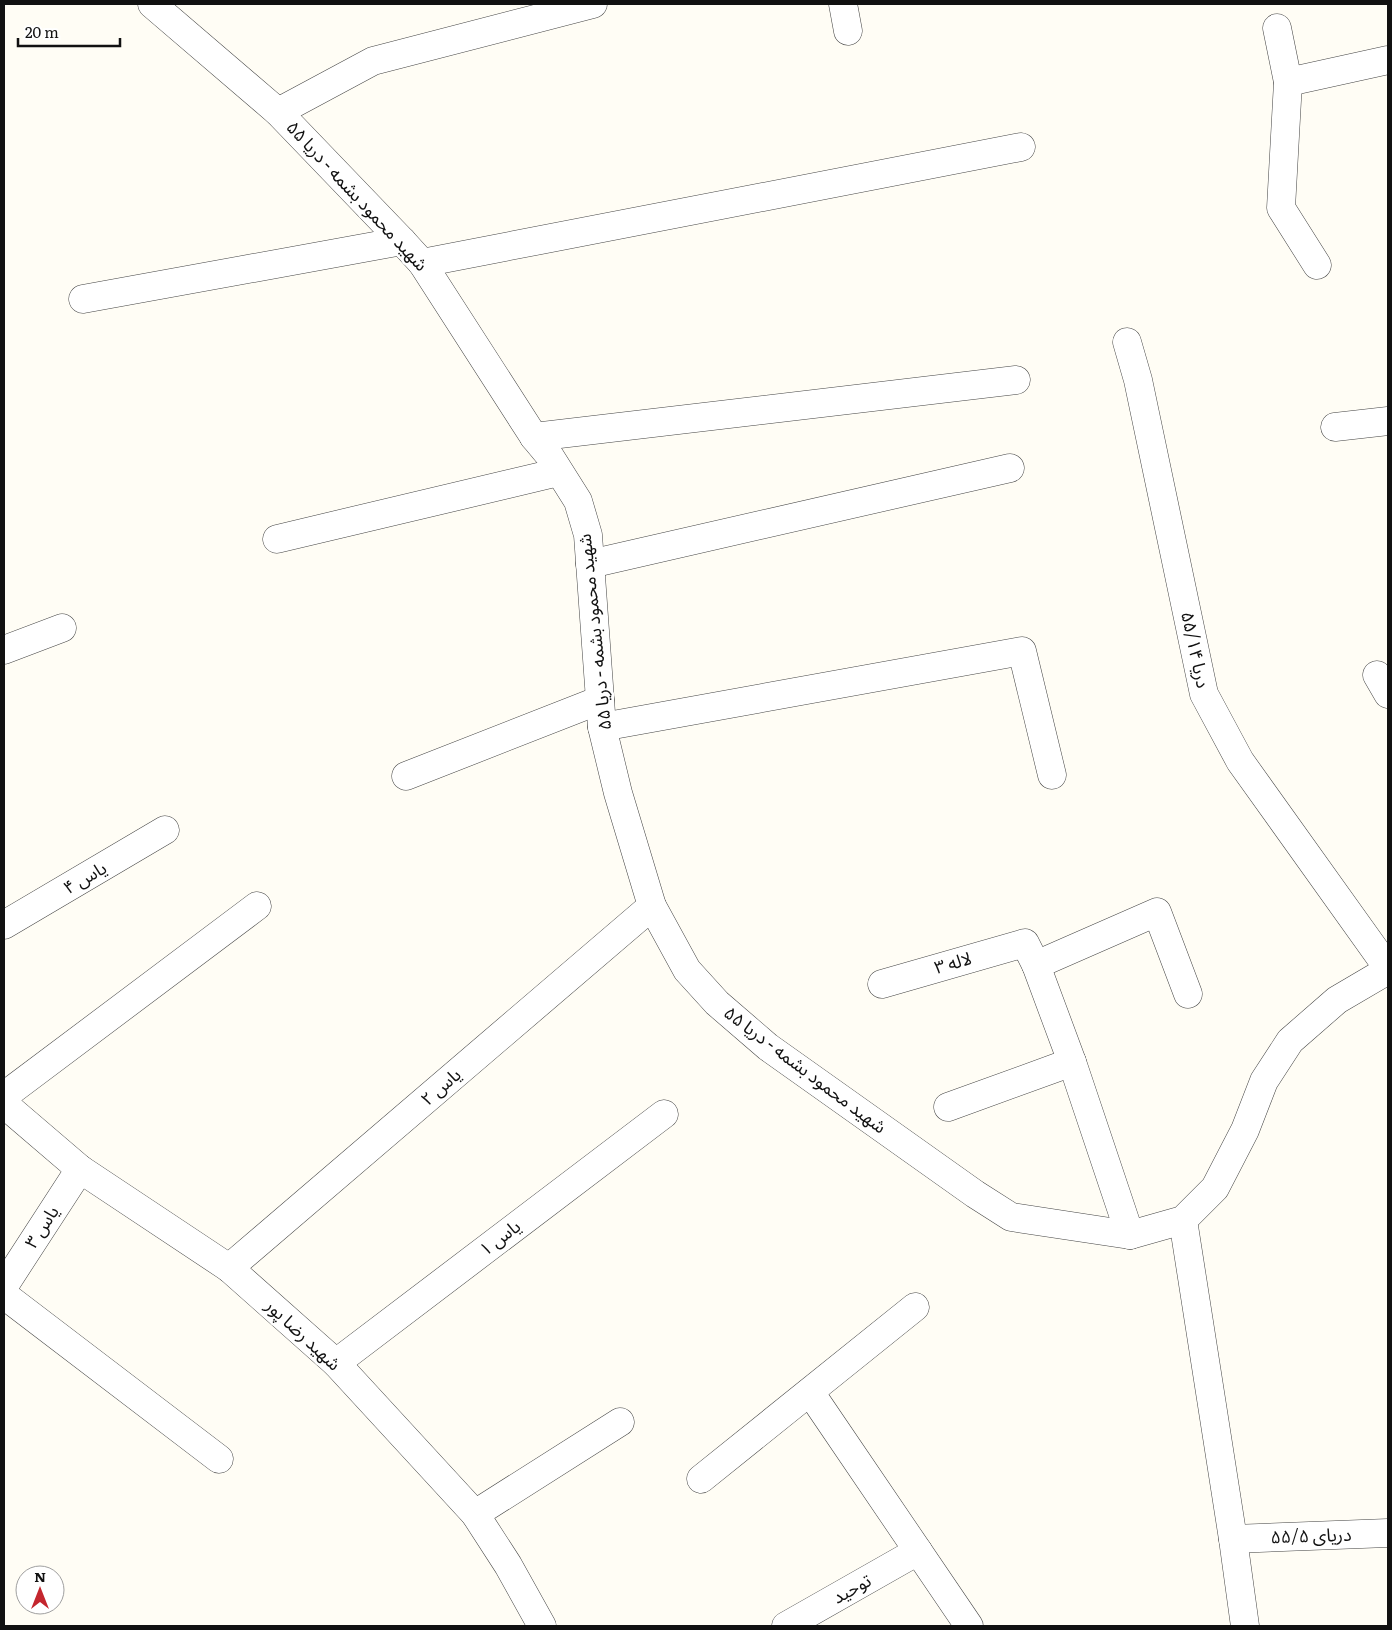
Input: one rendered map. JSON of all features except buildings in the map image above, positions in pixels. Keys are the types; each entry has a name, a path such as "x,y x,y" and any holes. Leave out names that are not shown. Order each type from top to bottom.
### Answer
{"street":[{"name":"شهید محمود بشمه - دریا ۵۵","path":"152,4 278,112 422,264 534,437 549,455 578,501 588,536 602,727 618,793 652,906 687,970 717,1003 768,1046 1011,1218 1130,1234 1183,1220"},
{"path":"278,112 373,61 593,4"},
{"path":"842,4 848,31"},
{"path":"1277,28 1288,82 1280,208 1317,265"},
{"path":"1288,82 1388,60"},
{"path":"422,264 1021,147"},
{"path":"83,299 402,241"},
{"name":"دریا ۵۵/۱۴","path":"1127,342 1140,390 1204,694 1240,761 1388,969"},
{"path":"534,437 1016,380"},
{"path":"1335,427 1388,421"},
{"path":"590,564 1010,468"},
{"path":"277,539 559,472"},
{"path":"4,650 62,628"},
{"path":"602,727 1022,651 1052,774"},
{"path":"406,776 600,700"},
{"name":"یاس ۴","path":"4,925 166,830"},
{"path":"4,1096 257,906"},
{"name":"یاس ۲","path":"229,1268 652,906"},
{"name":"لاله ۳","path":"882,984 1030,954 1157,912 1188,994"},
{"path":"1030,954 1072,1062 1130,1234"},
{"path":"1245,1626 1183,1220 1215,1188 1245,1130 1264,1081 1290,1041 1337,1000 1388,969"},
{"path":"948,1107 1072,1062"},
{"name":"شهید رضا پور","path":"4,1104 80,1169 229,1268 336,1363 475,1514 508,1565 542,1626"},
{"name":"یاس ۱","path":"336,1363 664,1114"},
{"name":"یاس ۳","path":"4,1286 80,1169"},
{"path":"4,1295 219,1459"},
{"path":"700,1479 915,1307"},
{"path":"810,1392 969,1626"},
{"path":"475,1514 620,1422"},
{"name":"دریای ۵۵/۵","path":"1233,1539 1388,1533"},
{"name":"توحید","path":"786,1626 918,1551"}]}
